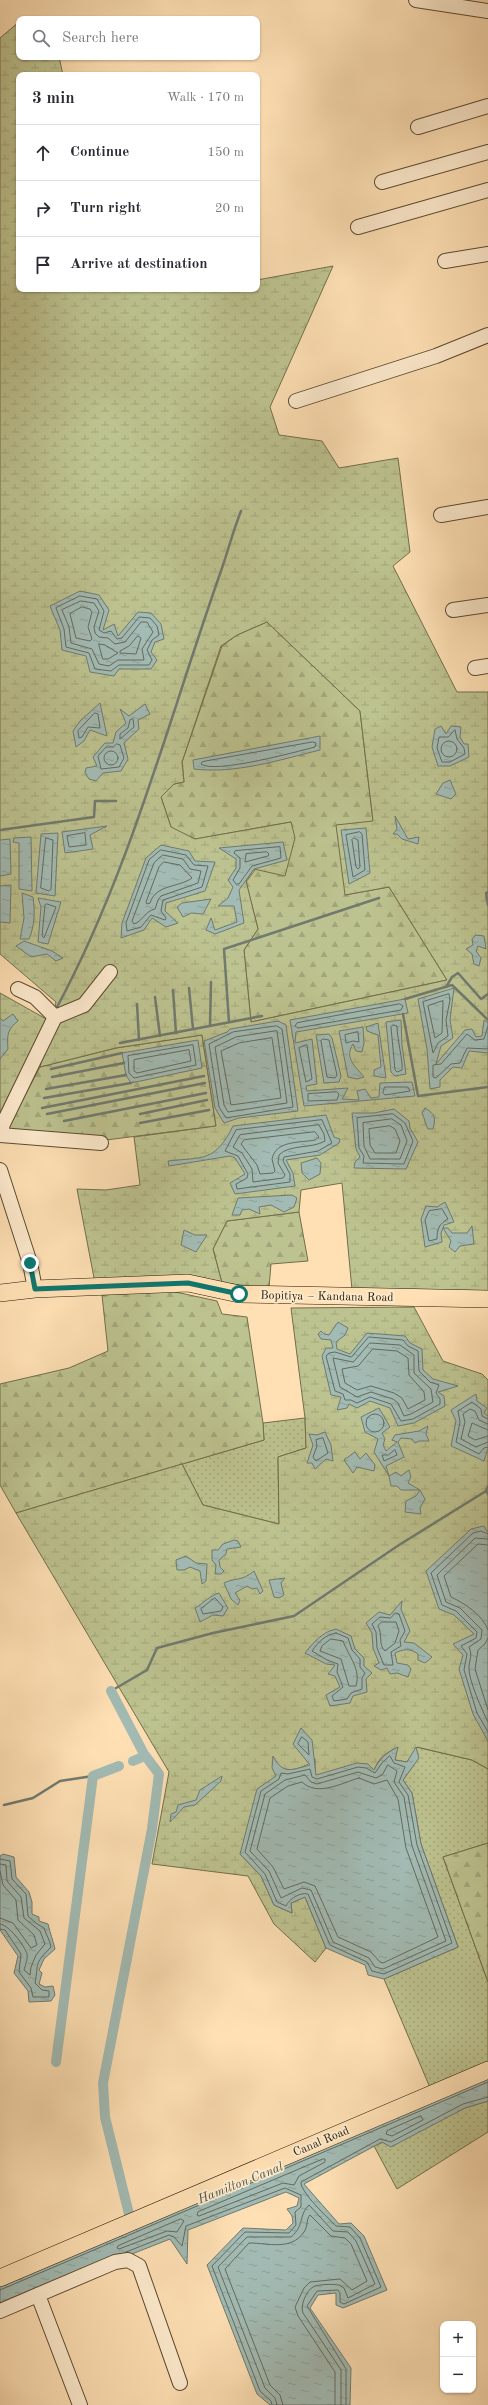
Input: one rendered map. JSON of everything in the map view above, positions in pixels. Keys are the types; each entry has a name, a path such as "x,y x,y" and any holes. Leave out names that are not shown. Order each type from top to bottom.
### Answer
{"main road":[{"name":"Bopitiya – Kandana Road","path":"0,1293 35,1289 188,1283 239,1294 488,1299"},
{"name":"Canal Road","path":"0,2278 488,2070"}],"street":[{"path":"416,0 488,11"},
{"path":"418,128 488,106"},
{"path":"382,182 488,152"},
{"path":"358,227 488,190"},
{"path":"445,261 488,254"},
{"path":"296,401 436,356 488,335"},
{"path":"441,515 488,507"},
{"path":"453,610 488,605"},
{"path":"101,1143 0,1135 3,1124 55,1017 84,1005 110,972"},
{"path":"18,989 35,997 55,1017"},
{"path":"0,1170 30,1263 35,1289"},
{"path":"0,2311 115,2262 128,2260 139,2266 180,2383"},
{"path":"38,2295 80,2405"}],"green space":[{"path":"16,25 16,60 60,60 62,72 16,72 16,292 260,292 260,279 333,266 270,407 279,435 322,441 339,468 398,458 410,552 393,566 457,692 488,692 488,1292 352,1290 342,1183 301,1190 299,1212 227,1221 213,1249 222,1283 95,1283 77,1189 106,1190 140,1185 134,1137 216,1126 202,1035 116,1048 40,1067 56,1002 0,954 0,38","holes":["267,622 360,711 373,821 336,825 345,895 389,887 447,980 251,1022 244,950 258,929 246,881 254,869 285,876 295,838 291,822 195,839 171,827 161,797 174,784 184,782 182,762 221,646 237,635"]},
{"path":"267,622 360,711 373,821 345,895 389,887 447,980 251,1022 244,950 258,929 246,882 291,822 196,839 172,830 161,797 174,784 184,782 182,762 222,646 237,635"},
{"path":"0,993 48,1020 0,1117"},
{"path":"202,1035 216,1126 106,1140 6,1131 40,1067 116,1048"},
{"path":"299,1212 308,1261 271,1264 269,1288 222,1283 213,1249 227,1221"},
{"path":"171,1291 217,1301 222,1314 247,1317 263,1423 264,1440 16,1513 0,1485 0,1384 69,1368 108,1351 102,1295"},
{"path":"414,1307 443,1361 482,1374 488,1380 488,1769 472,1760 417,1747 407,1762 395,1760 397,1748 383,1756 374,1770 315,1776 315,1759 308,1764 288,1770 279,1766 273,1757 277,1776 240,1854 261,1876 274,1905 292,1913 291,1903 305,1897 326,1948 315,1962 274,1924 248,1876 152,1864 169,1772 16,1513 182,1464 203,1505 279,1524 278,1457 306,1448 305,1418 291,1308"},
{"path":"305,1418 306,1448 278,1457 279,1524 203,1505 182,1464 264,1440 263,1423"},
{"path":"416,1747 472,1760 488,1769 488,1843 443,1857 488,1982 488,2063 431,2090 384,1979 458,1947 421,1844 412,1793 403,1780 418,1758"},
{"path":"488,1843 488,1982 443,1857"},
{"path":"488,2101 488,2132 397,2189 374,2146 465,2108"}],"water":[{"path":"80,591 99,595 109,610 103,630 114,624 118,636 138,612 151,613 161,624 164,639 155,642 151,652 157,660 151,669 119,669 114,676 90,672 86,656 62,650 60,630 50,606"},
{"path":"100,703 107,736 90,730 84,741 76,747 73,731 80,721"},
{"path":"145,704 150,714 138,720 139,729 124,743 128,759 121,771 103,773 96,781 89,779 85,773 86,768 97,766 93,757 105,743 113,743 116,732 126,723 120,709 129,716"},
{"path":"441,726 446,734 451,726 461,727 460,737 464,744 468,744 469,757 450,766 438,766 432,747 435,729"},
{"path":"320,736 320,750 242,768 226,770 194,769 193,760"},
{"path":"450,780 456,794 451,799 436,794 443,783"},
{"path":"395,816 408,839 419,837 418,844 402,839 397,834 393,834 397,829"},
{"path":"107,826 90,835 93,849 65,853 62,832"},
{"path":"366,828 370,873 349,884 341,830"},
{"path":"58,833 55,896 36,893 41,834"},
{"path":"31,837 32,891 19,889 19,843 13,842 14,838"},
{"path":"10,839 11,874 0,876 0,840"},
{"path":"283,842 287,860 254,869 239,890 244,923 215,934 206,930 211,918 215,930 237,922 234,906 218,906 228,898 233,887 228,880 236,868 236,859 219,848"},
{"path":"161,845 189,851 195,861 215,862 205,891 166,903 165,911 178,923 166,927 152,918 144,930 121,938 122,923 146,858"},
{"path":"11,885 10,923 0,922 0,886"},
{"path":"22,893 33,897 34,918 29,939 20,939 24,918"},
{"path":"38,898 61,902 48,944 38,942 41,907"},
{"path":"211,899 203,914 191,913 183,917 177,907 182,903"},
{"path":"476,935 484,936 486,949 478,946 476,951 481,958 479,966 474,964 472,954 466,949 473,945 472,939"},
{"path":"24,941 52,951 63,958 56,961 47,954 31,957 16,946"},
{"path":"454,988 450,1020 453,1038 441,1046 436,1064 465,1030 472,1029 476,1037 482,1036 484,1020 488,1023 488,1053 469,1051 462,1068 453,1067 440,1080 440,1087 430,1089 427,1049 418,999"},
{"path":"405,999 408,1013 296,1032 295,1043 312,1039 317,1084 306,1086 307,1091 348,1088 342,1099 359,1100 357,1091 365,1089 371,1098 379,1097 380,1083 412,1082 415,1096 304,1106 290,1020"},
{"path":"13,1014 18,1021 8,1033 8,1049 0,1059 0,1018 3,1021"},
{"path":"401,1020 402,1045 406,1074 395,1076 391,1072 386,1022"},
{"path":"278,1021 286,1025 298,1111 239,1118 224,1123 215,1108 204,1041 227,1032 230,1029"},
{"path":"378,1023 386,1078 374,1076 374,1070 381,1067 378,1035 367,1031 366,1027"},
{"path":"363,1027 364,1043 362,1052 356,1051 353,1044 350,1054 352,1062 364,1077 357,1079 348,1077 339,1031"},
{"path":"329,1034 332,1038 341,1076 339,1082 324,1083 316,1035"},
{"path":"198,1040 202,1068 131,1083 126,1075 122,1053"},
{"path":"425,1108 433,1114 433,1129 428,1129 426,1125 422,1113"},
{"path":"394,1109 409,1121 410,1128 418,1142 406,1169 354,1168 355,1162 360,1157 356,1149 352,1113 374,1113"},
{"path":"326,1115 334,1137 340,1139 339,1143 320,1155 286,1160 293,1173 295,1186 235,1194 230,1183 245,1174 235,1158 230,1156 169,1166 168,1161 200,1158 214,1152 227,1138 233,1126"},
{"path":"317,1158 321,1163 320,1174 309,1180 302,1173 301,1163"},
{"path":"292,1195 297,1198 294,1207 284,1212 271,1205 259,1207 260,1214 249,1209 242,1210 240,1215 232,1215 238,1198"},
{"path":"445,1202 454,1222 444,1225 441,1233 442,1242 425,1247 421,1219 426,1206 437,1207"},
{"path":"472,1226 474,1244 460,1246 455,1252 449,1247 451,1241 443,1228 448,1228 452,1233 467,1233"},
{"path":"184,1230 195,1235 207,1235 196,1252 181,1245"},
{"path":"338,1322 348,1328 345,1335 336,1342 337,1349 350,1354 367,1333 405,1336 410,1343 422,1349 423,1370 433,1379 458,1386 438,1392 444,1396 445,1406 414,1423 398,1426 390,1408 370,1401 357,1408 349,1404 347,1408 337,1410 341,1397 331,1395 322,1356 326,1348 333,1348 331,1340 321,1339 318,1334 321,1331 324,1334 329,1335"},
{"path":"476,1394 477,1401 487,1408 484,1413 488,1416 488,1448 484,1461 451,1446 456,1421 451,1410"},
{"path":"379,1408 390,1427 382,1433 385,1439 383,1445 386,1451 397,1442 392,1440 395,1435 419,1431 428,1426 426,1434 429,1441 419,1441 415,1443 412,1439 401,1438 398,1442 404,1457 386,1466 389,1476 374,1452 378,1439 365,1432 361,1417"},
{"path":"325,1432 331,1445 333,1461 326,1459 315,1469 312,1463 307,1463 313,1445 309,1434 317,1435"},
{"path":"355,1452 360,1459 366,1453 375,1465 374,1471 357,1467 353,1473 344,1460"},
{"path":"409,1470 411,1477 408,1483 420,1490 401,1490 397,1486 391,1486 389,1476 396,1472 401,1476"},
{"path":"420,1490 425,1499 420,1508 421,1514 405,1512 406,1501 416,1496"},
{"path":"484,1526 488,1533 488,1741 473,1714 459,1669 463,1655 453,1644 474,1634 454,1615 439,1609 426,1571 471,1529"},
{"path":"234,1540 238,1541 241,1547 227,1549 226,1554 219,1560 220,1567 224,1571 221,1574 215,1574 216,1565 212,1560 212,1550 218,1550 223,1544"},
{"path":"186,1556 196,1563 207,1564 206,1581 202,1584 200,1571 190,1567 184,1570 177,1570 176,1560"},
{"path":"254,1571 263,1591 260,1594 257,1588 252,1589 247,1586 235,1593 240,1600 238,1605 231,1599 224,1583 246,1577"},
{"path":"285,1578 281,1583 284,1595 279,1598 274,1597 269,1580"},
{"path":"219,1593 228,1608 223,1616 213,1615 200,1622 195,1608"},
{"path":"402,1601 401,1609 410,1631 404,1642 414,1643 432,1657 425,1663 418,1660 418,1654 409,1650 395,1653 397,1663 408,1665 411,1669 408,1677 397,1673 390,1674 387,1668 381,1670 374,1666 379,1663 373,1648 372,1633 366,1623 379,1612 390,1615"},
{"path":"336,1629 351,1636 355,1649 364,1658 364,1666 372,1673 366,1679 367,1692 353,1696 350,1703 330,1706 326,1695 340,1687 335,1676 328,1674 335,1665 326,1664 305,1653 322,1635"},
{"path":"301,1728 312,1740 316,1775 357,1763 368,1764 374,1770 384,1756 398,1747 395,1760 407,1762 416,1747 419,1758 403,1780 412,1793 421,1844 458,1947 384,1979 368,1975 365,1965 326,1948 305,1897 291,1903 292,1913 274,1905 261,1876 240,1854 257,1789 276,1776 272,1768 273,1756 280,1766 288,1770 310,1765 293,1744"},
{"path":"222,1776 221,1781 195,1805 184,1807 170,1822 171,1814 176,1812 178,1805 196,1800 200,1790"},
{"path":"3,1854 14,1857 16,1877 29,1892 32,1902 32,1914 39,1917 39,1921 48,1924 55,1949 44,1959 39,1970 42,1973 39,1984 45,1987 53,1986 55,1995 51,2001 29,2002 28,1991 14,1973 18,1956 0,1930 0,1856"},
{"path":"488,2077 488,2101 465,2108 391,2147 382,2142 304,2184 339,2224 351,2223 364,2236 387,2290 343,2308 336,2305 336,2293 318,2295 310,2308 351,2368 350,2405 270,2405 257,2394 207,2265 243,2228 286,2230 293,2223 292,2216 287,2209 297,2206 299,2198 286,2192 188,2230 187,2264 170,2239 0,2306 0,2286"}],"waterway":[{"path":"56,1009 82,957 106,903 127,849 147,794 241,511"},
{"path":"0,830 94,817 95,801 116,801"},
{"path":"488,892 486,893 488,905"},
{"path":"229,1022 224,949 379,898"},
{"path":"446,987 452,977 458,973 481,999 488,994"},
{"path":"210,1026 211,982"},
{"path":"405,999 452,985 488,1020"},
{"path":"189,988 193,1029"},
{"path":"173,990 176,1033"},
{"path":"155,997 160,1036"},
{"path":"137,1004 139,1040"},
{"path":"403,1014 418,1096 488,1087"},
{"path":"120,1043 262,1016"},
{"path":"51,1069 122,1053"},
{"path":"52,1077 124,1063"},
{"path":"46,1089 126,1075"},
{"path":"42,1108 204,1076"},
{"path":"44,1098 131,1083"},
{"path":"47,1114 205,1083"},
{"path":"64,1121 206,1093"},
{"path":"140,1114 207,1100"},
{"path":"140,1123 209,1110"},
{"path":"486,1491 488,1486"},
{"path":"111,1691 147,1670 157,1648 213,1633 294,1616 399,1545 486,1491 488,1494"},
{"path":"111,1691 144,1754 159,1774 152,1829 103,2083 105,2117 129,2214"},
{"path":"133,1761 145,1756"},
{"path":"56,2062 93,1776 119,1766"},
{"path":"4,1805 33,1798 60,1781 93,1776"}],"route":[{"path":"30,1263 35,1289 188,1283 239,1294"}],"water label":[{"name":"Hamilton Canal","path":"240,2182"}]}
